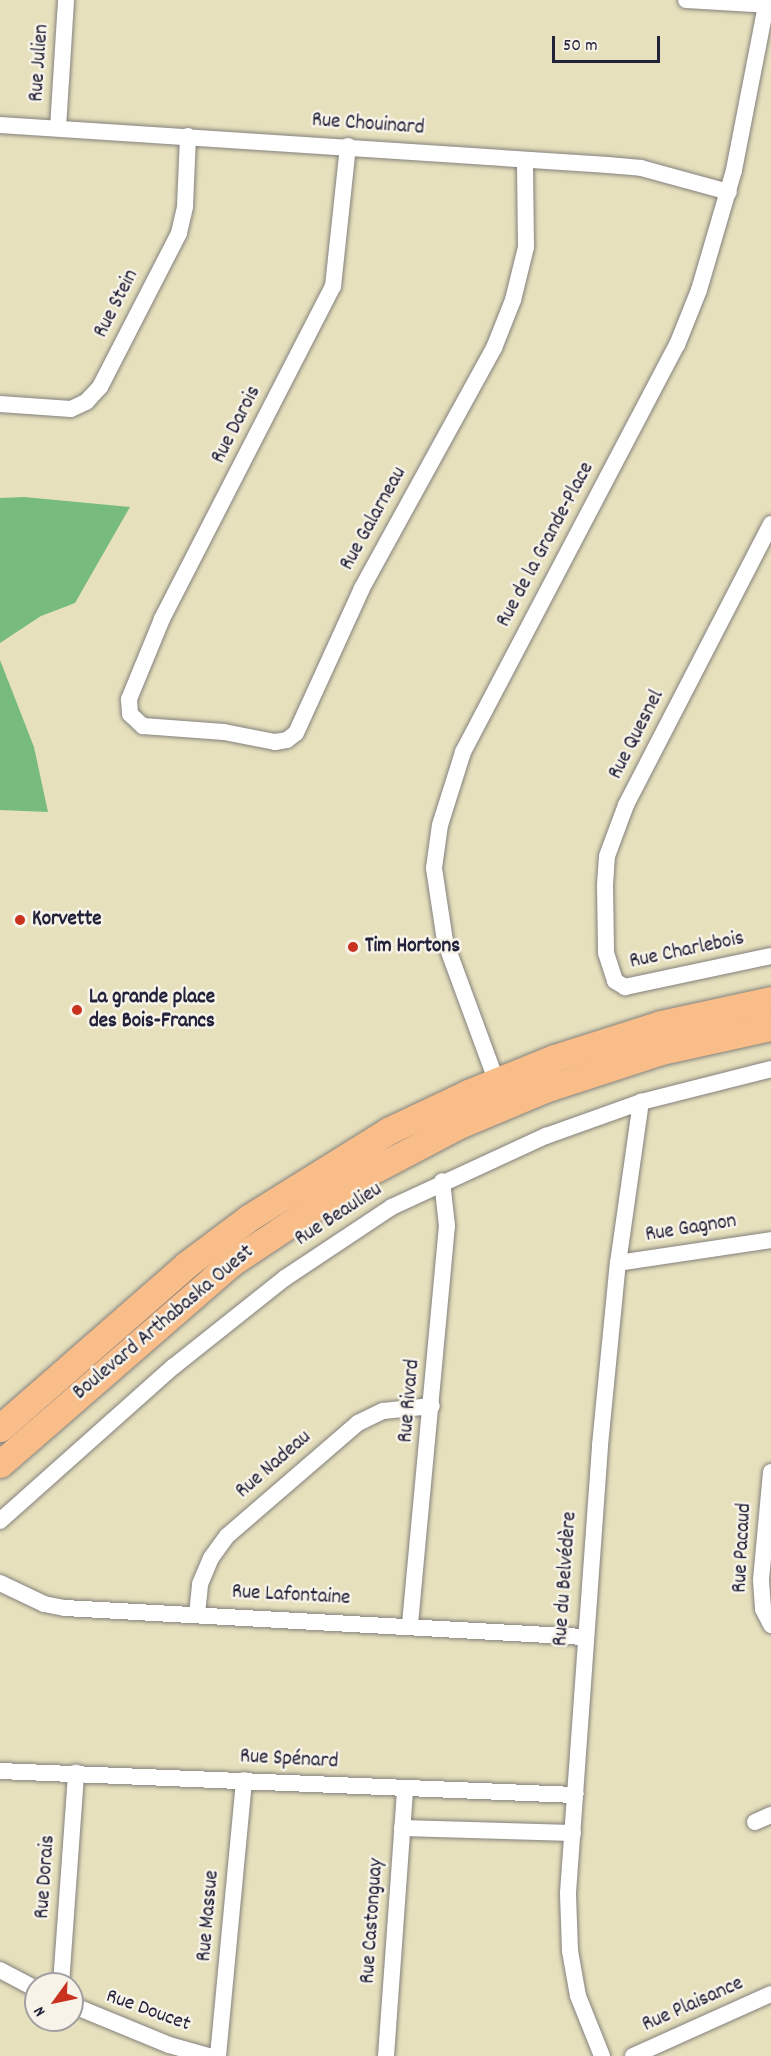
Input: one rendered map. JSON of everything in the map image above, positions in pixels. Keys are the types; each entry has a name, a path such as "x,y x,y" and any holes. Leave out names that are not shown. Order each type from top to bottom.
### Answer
{"main road":[{"name":"Boulevard Arthabaska Ouest","path":"0,1464 181,1303 243,1254 362,1176 554,1058 661,1024 771,1000"},
{"name":"Boulevard Arthabaska Ouest","path":"0,1428 178,1272 250,1217 388,1131 501,1092 661,1051 771,1027"}],"street":[{"name":"Rue Julien","path":"58,128 66,0"},
{"path":"686,0 768,5"},
{"name":"Rue de la Grande-Place","path":"501,1092 445,941 434,868 440,825 463,752 676,345 712,253 729,192 768,5"},
{"name":"Rue Chouinard","path":"0,125 348,146 641,168 729,192"},
{"name":"Rue Stein","path":"0,404 71,409 86,402 100,387 179,233 185,206 188,136"},
{"name":"Rue Darois","path":"130,714 129,699 162,619 333,286 348,146"},
{"name":"Rue Galarneau","path":"130,714 143,726 224,732 275,742 287,740 296,733 362,588 494,348 513,300 526,247 525,161"},
{"name":"Rue Quesnel","path":"615,981 606,953 605,886 615,831 771,524"},
{"name":"Rue Charlebois","path":"615,981 635,988 771,956"},
{"name":"Rue Beaulieu","path":"0,1521 174,1367 285,1278 392,1207 441,1181 546,1136 641,1102 771,1069"},
{"name":"Rue du Belvédère","path":"602,2056 578,1996 570,1951 568,1893 576,1795 584,1637 618,1263 641,1102"},
{"name":"Rue Rivard","path":"410,1624 447,1226 441,1181"},
{"name":"Rue Gagnon","path":"618,1263 771,1240"},
{"name":"Rue Nadeau","path":"197,1614 200,1584 211,1558 227,1536 358,1423 383,1411 432,1406"},
{"name":"Rue Pacaud","path":"771,1472 761,1580 763,1610 771,1625"},
{"name":"Rue Lafontaine","path":"0,1583 44,1604 65,1608 410,1624 584,1637"},
{"name":"Rue Spénard","path":"0,1771 576,1795"},
{"name":"Rue Dorais","path":"62,1972 76,1773"},
{"name":"Rue Massue","path":"218,2056 244,1780"},
{"name":"Rue Castonguay","path":"386,2056 405,1789"},
{"path":"755,1822 771,1815"},
{"path":"402,1828 573,1833"},
{"path":"0,1970 24,1983"},
{"name":"Rue Plaisance","path":"633,2056 771,1994"},
{"name":"Rue Doucet","path":"84,2010 169,2045 209,2056"}],"green space":[{"path":"24,497 130,507 75,603 41,616 0,643 0,498"},
{"path":"0,660 34,747 48,812 0,810"}],"place":[{"name":"Korvette","path":"20,920"},
{"name":"Tim Hortons","path":"353,947"},
{"name":"La grande place des Bois-Francs","path":"77,1010"}]}
